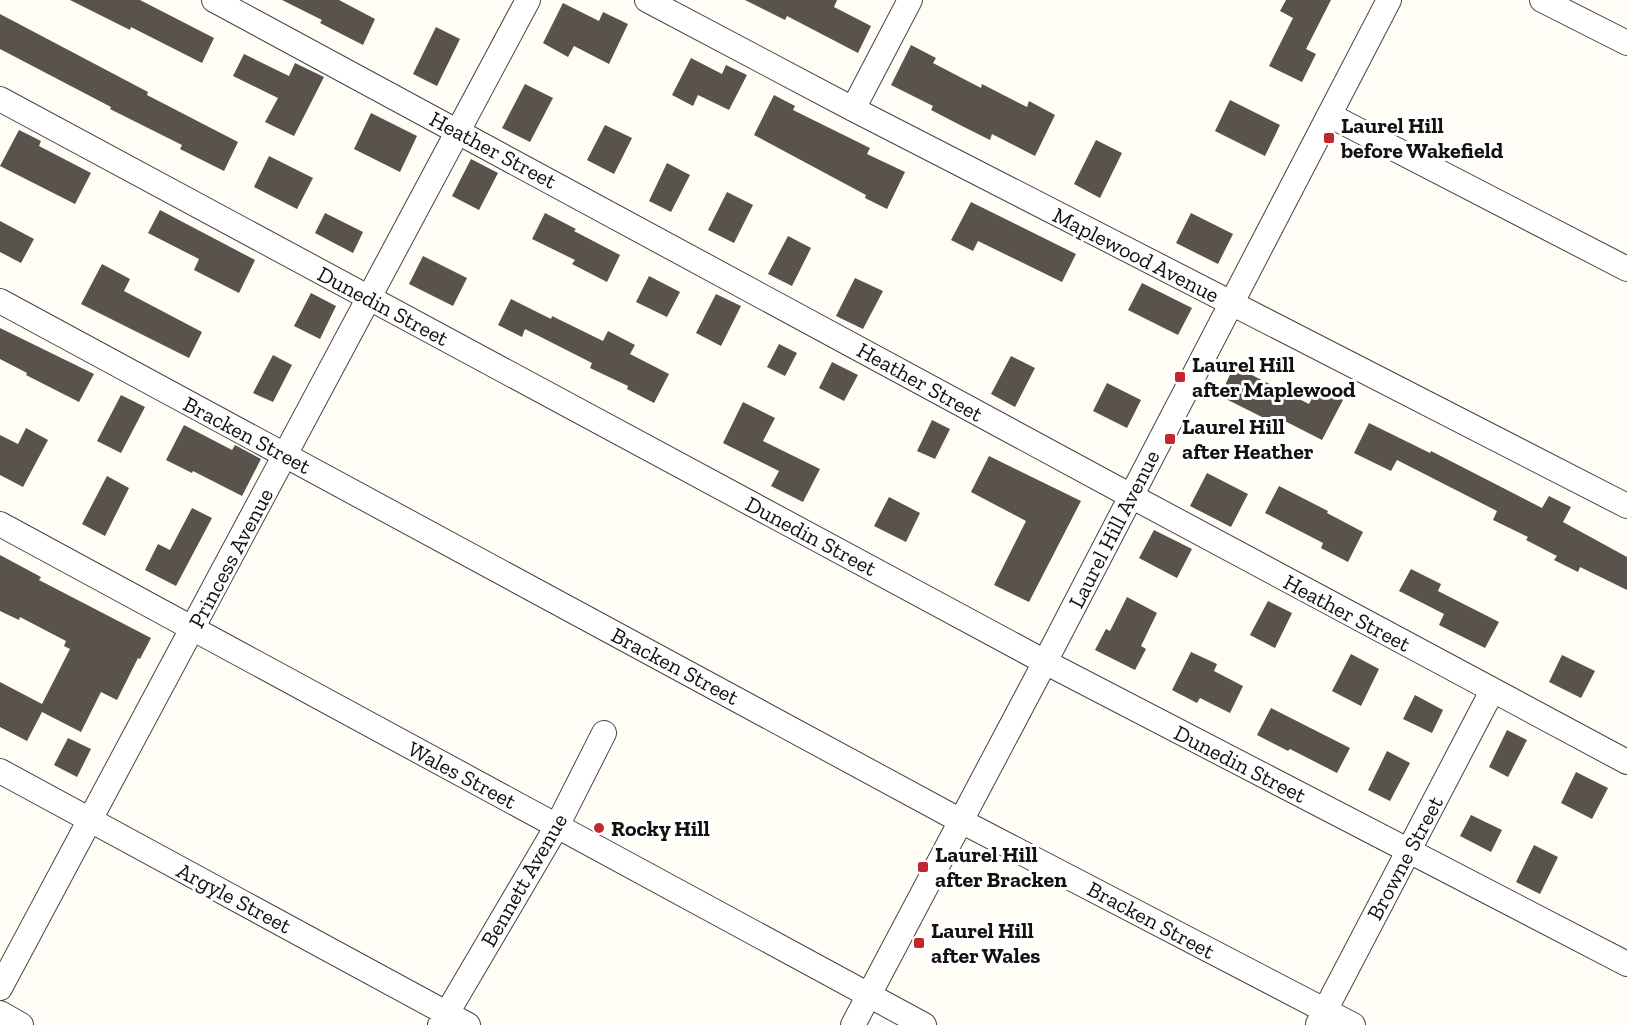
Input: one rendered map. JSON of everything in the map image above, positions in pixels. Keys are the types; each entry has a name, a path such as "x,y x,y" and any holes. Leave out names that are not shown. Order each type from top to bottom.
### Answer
{"street":[{"name":"Heather Street","path":"214,0 1627,762"},
{"name":"Princess Avenue","path":"0,988 528,0"},
{"name":"Maplewood Avenue","path":"647,0 853,110 1627,506"},
{"path":"853,110 910,0"},
{"name":"Laurel Hill Avenue","path":"853,1025 1389,0"},
{"path":"1542,0 1627,44"},
{"name":"Dunedin Street","path":"0,99 1044,662 1627,964"},
{"path":"1329,115 1627,268"},
{"name":"Bracken Street","path":"0,301 961,820 1321,1018 1353,1025"},
{"name":"Wales Street","path":"0,524 924,1025"},
{"name":"Browne Street","path":"1321,1018 1492,691"},
{"name":"Bennett Avenue","path":"443,1019 556,826 604,733"},
{"name":"Argyle Street","path":"0,771 443,1019 468,1025"},
{"path":"0,1013 21,1025"}],"building":[{"path":"70,0 140,0 214,38 202,63 131,27 130,30"},
{"path":"282,0 339,0 375,19 363,45 320,23 322,20"},
{"path":"745,0 837,0 834,7 871,26 858,53 787,16 785,20"},
{"path":"1286,0 1331,0 1306,49 1316,54 1302,82 1269,66 1293,18 1280,11"},
{"path":"563,3 599,21 603,12 628,24 609,64 574,46 568,57 543,43"},
{"path":"0,14 238,142 224,171 180,149 182,145 0,49"},
{"path":"436,27 460,39 437,86 413,74"},
{"path":"911,45 936,58 933,63 981,88 982,84 1027,107 1029,101 1055,115 1035,156 992,134 990,140 931,110 933,106 891,85"},
{"path":"244,54 289,76 295,63 324,77 294,136 265,122 278,98 233,76"},
{"path":"691,58 722,74 726,65 747,75 729,110 698,95 693,106 672,95"},
{"path":"525,84 553,98 530,142 502,128"},
{"path":"774,95 795,106 793,110 870,148 867,154 905,172 887,209 865,198 866,195 754,135"},
{"path":"1230,100 1280,125 1265,156 1215,131"},
{"path":"371,113 417,136 400,172 354,149"},
{"path":"605,125 632,138 614,174 587,160"},
{"path":"19,130 41,141 39,146 91,173 75,204 0,166"},
{"path":"1096,140 1122,153 1100,198 1074,184"},
{"path":"269,156 313,178 297,209 254,187"},
{"path":"471,159 498,173 479,210 452,196"},
{"path":"667,163 690,175 671,212 649,201"},
{"path":"727,192 753,205 734,243 708,230"},
{"path":"971,202 1076,254 1062,282 978,241 973,251 951,240"},
{"path":"160,210 255,260 239,293 194,270 199,259 148,233"},
{"path":"325,213 363,232 353,253 315,233"},
{"path":"545,213 620,255 607,282 572,264 575,260 532,239"},
{"path":"1191,213 1233,234 1218,264 1176,243"},
{"path":"0,221 34,239 21,263 0,252"},
{"path":"788,236 811,248 792,286 768,274"},
{"path":"423,256 467,278 453,306 409,284"},
{"path":"102,264 130,279 124,291 202,332 189,358 81,304"},
{"path":"649,276 680,292 667,317 636,302"},
{"path":"855,278 883,291 863,329 836,316"},
{"path":"1142,283 1192,308 1178,335 1128,310"},
{"path":"311,293 336,306 320,339 294,326"},
{"path":"716,294 741,306 721,346 696,333"},
{"path":"511,299 603,341 608,331 635,345 630,354 669,374 654,403 627,389 628,386 590,368 592,363 525,329 522,337 498,325"},
{"path":"0,328 94,374 79,402 0,359"},
{"path":"779,344 797,353 785,376 767,367"},
{"path":"273,355 292,365 273,402 253,393"},
{"path":"1011,356 1035,368 1015,407 991,394"},
{"path":"832,362 858,375 844,401 819,388"},
{"path":"1234,366 1309,404 1318,387 1343,400 1322,440 1275,416 1272,422 1220,396"},
{"path":"1107,383 1141,400 1127,428 1093,411"},
{"path":"121,395 145,407 121,453 97,441"},
{"path":"743,402 775,418 763,441 820,469 803,502 771,486 779,471 723,443"},
{"path":"932,420 950,429 935,459 917,451"},
{"path":"1369,423 1430,453 1431,451 1542,508 1549,496 1571,507 1563,522 1627,557 1627,590 1580,567 1578,572 1554,560 1557,556 1526,540 1528,537 1493,520 1497,511 1397,460 1391,471 1354,453"},
{"path":"184,425 232,450 235,445 261,459 242,496 166,460"},
{"path":"26,428 48,440 23,487 0,475 0,435 18,444"},
{"path":"989,456 1081,501 1029,602 994,585 1026,521 971,492"},
{"path":"1207,473 1248,494 1231,527 1190,506"},
{"path":"107,476 129,488 105,536 82,524"},
{"path":"1279,486 1363,532 1348,562 1321,548 1323,543 1265,513"},
{"path":"889,497 920,513 906,542 874,526"},
{"path":"192,508 212,518 176,586 145,570 158,544 170,550"},
{"path":"1154,530 1192,549 1177,578 1139,558"},
{"path":"0,555 41,577 39,580 151,638 117,700 101,692 81,732 42,712 27,741 0,727 0,682 42,704 70,649 64,646 66,641 20,617 19,620 0,611"},
{"path":"1411,569 1441,584 1438,591 1499,622 1485,648 1439,625 1444,614 1399,591"},
{"path":"1127,597 1157,613 1141,646 1146,649 1135,670 1095,650 1106,629 1110,631"},
{"path":"1268,601 1292,613 1275,648 1250,635"},
{"path":"1191,652 1217,664 1214,671 1243,686 1230,713 1200,698 1197,703 1172,690"},
{"path":"1351,654 1379,669 1361,706 1332,691"},
{"path":"1562,655 1595,671 1581,698 1549,682"},
{"path":"1415,695 1443,710 1432,733 1403,719"},
{"path":"1271,708 1350,748 1337,773 1257,735"},
{"path":"1507,730 1527,740 1508,777 1489,767"},
{"path":"68,738 91,749 77,777 54,765"},
{"path":"1387,751 1410,763 1390,801 1368,790"},
{"path":"1576,772 1608,788 1592,819 1561,803"},
{"path":"1471,815 1502,830 1491,852 1460,836"},
{"path":"1534,845 1558,857 1540,894 1516,882"}],"place":[{"name":"Laurel Hill before Wakefield","path":"1329,138"},
{"name":"Laurel Hill after Maplewood","path":"1180,377"},
{"name":"Laurel Hill after Heather","path":"1170,439"},
{"name":"Rocky Hill","path":"599,828"},
{"name":"Laurel Hill after Bracken","path":"923,867"},
{"name":"Laurel Hill after Wales","path":"919,943"}]}
